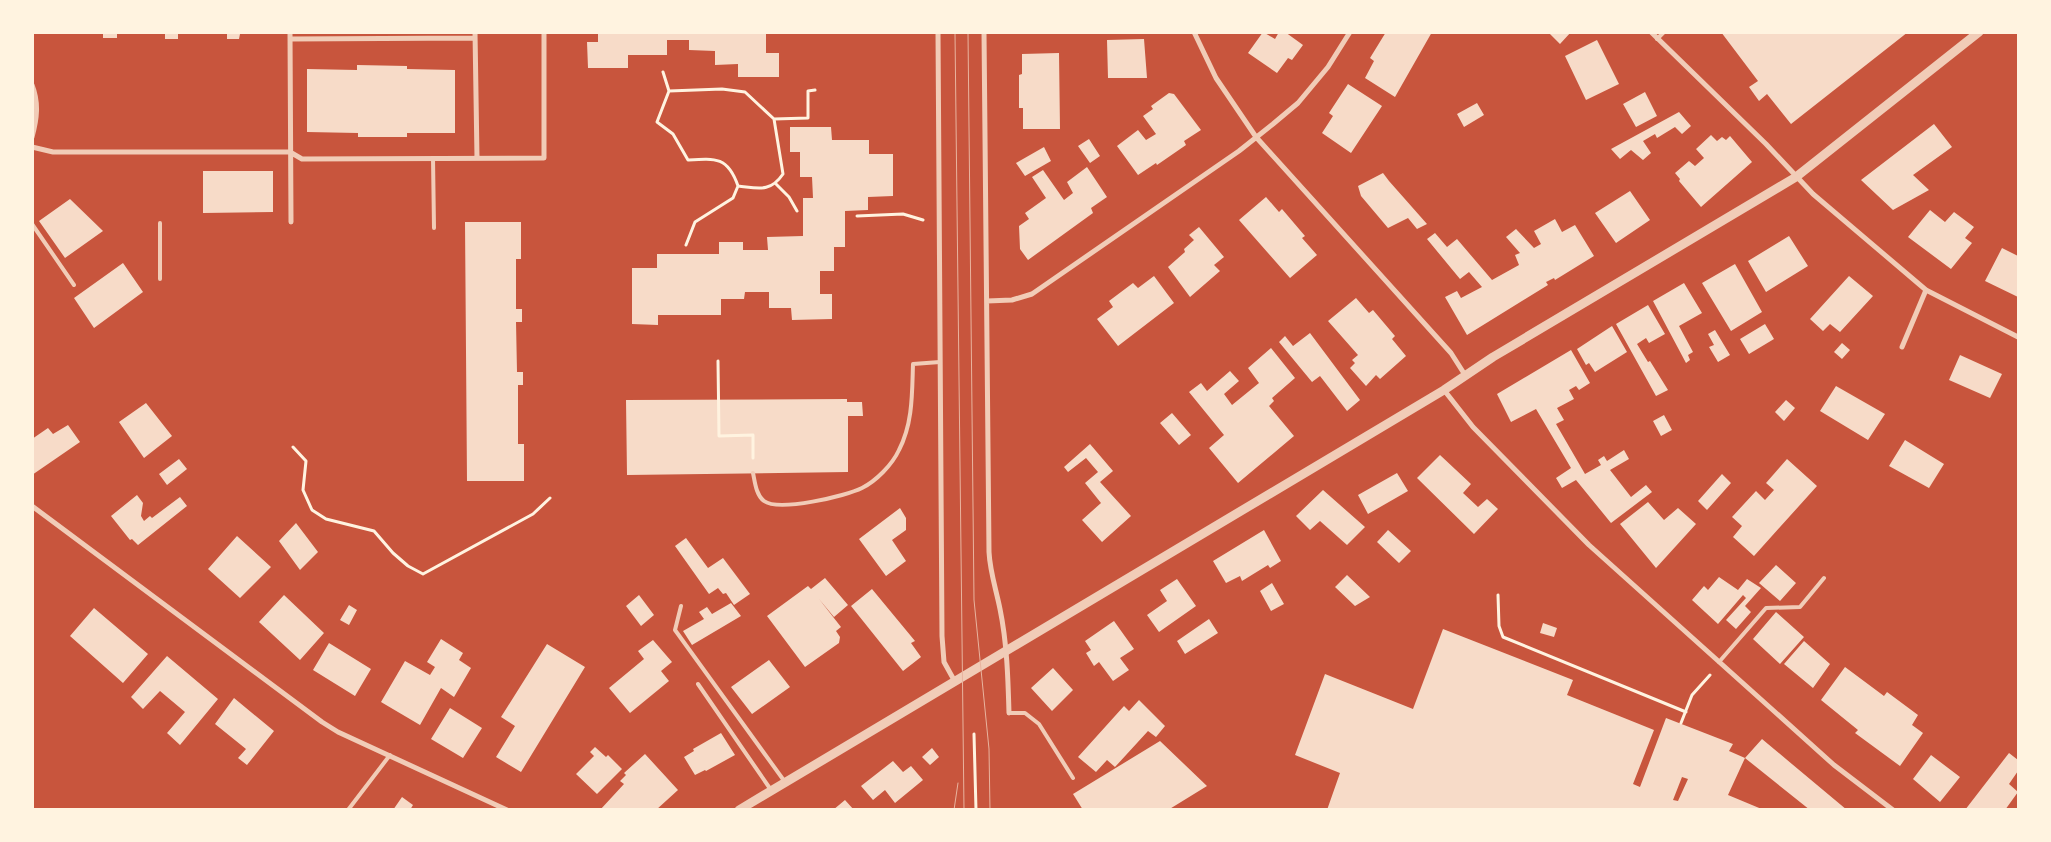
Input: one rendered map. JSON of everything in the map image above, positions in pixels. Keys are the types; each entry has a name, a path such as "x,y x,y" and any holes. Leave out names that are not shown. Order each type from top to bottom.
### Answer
{"street":[{"path":"290,32 291,222"},
{"path":"32,147 53,152 290,152 302,159 544,158 544,32"},
{"path":"938,32 942,636 944,662 954,680"},
{"path":"984,32 988,552 990,571 1000,608 1006,650 1009,713"},
{"path":"1194,32 1216,78 1256,137 1451,353 1465,375"},
{"path":"987,301 1012,300 1032,294 1256,137 1298,103 1328,67 1350,32"},
{"path":"1651,32 1766,144 1813,194 1926,290 2018,337"},
{"path":"739,810 954,680 1063,618 1444,390 1465,375 1796,177 1980,32"},
{"path":"290,39 475,35 477,158"},
{"path":"32,85 36,95 37,115 32,137"},
{"path":"1902,347 1926,290"},
{"path":"1444,390 1473,427 1577,534 1834,765 1893,810"},
{"path":"32,506 322,722 338,732 507,810"}],"lane":[{"path":"1657,39 1664,32"},
{"path":"433,158 434,228"},
{"path":"160,223 160,278"},
{"path":"32,224 74,285"},
{"path":"754,473 756,490 764,501 776,505 841,496 862,488 877,477 899,451 911,412 913,364 940,362"},
{"path":"1719,662 1766,608 1800,607 1824,578"},
{"path":"681,606 676,630 785,782"},
{"path":"698,684 771,790"},
{"path":"1009,713 1025,713 1039,724 1073,778"},
{"path":"348,810 390,755"},
{"path":"1882,810 1886,804"}],"path":[{"path":"663,72 669,90 657,122 673,134 688,160 711,159 723,163 732,170 738,186 733,198 695,222 686,245"},
{"path":"669,90 722,89 746,92 774,119 783,174 776,184 765,188 738,186"},
{"path":"774,119 808,118 808,90 815,90"},
{"path":"776,184 789,197 797,211"},
{"path":"857,216 904,214 926,220"},
{"path":"718,361 719,436 752,435 754,473"},
{"path":"293,447 306,461 303,490 312,510 326,519 374,531 400,560 424,574 533,514 550,498"},
{"path":"1498,595 1499,626 1503,637 1686,712"},
{"path":"1681,723 1692,695 1713,671"},
{"path":"974,734 976,810"}],"building":[{"path":"93,32 117,32 117,38 103,38 103,34"},
{"path":"150,32 264,32 264,34 240,34 239,39 227,39 227,34 178,34 178,39 165,39 165,34"},
{"path":"598,32 766,32 766,53 779,53 779,77 738,77 738,64 715,65 715,51 689,50 689,40 667,40 667,55 628,55 628,68 588,68 587,42 598,42"},
{"path":"1263,32 1275,39 1279,32 1285,32 1303,45 1292,60 1288,58 1277,73 1248,53"},
{"path":"1386,32 1432,32 1395,97 1365,78 1374,61 1370,58"},
{"path":"1548,32 1571,32 1560,44"},
{"path":"1721,32 1908,32 1791,124 1767,94 1759,101 1749,87 1758,81"},
{"path":"1144,39 1147,78 1108,78 1107,40"},
{"path":"1597,40 1619,84 1586,100 1565,56"},
{"path":"1059,53 1060,129 1023,129 1023,108 1019,108 1019,75 1022,74 1022,54"},
{"path":"357,65 407,66 407,69 455,70 455,133 407,133 407,137 358,137 358,133 307,132 307,69 357,70"},
{"path":"1348,84 1382,106 1351,153 1322,133 1333,116 1329,113"},
{"path":"1645,92 1657,116 1636,127 1623,104"},
{"path":"1169,93 1174,94 1201,130 1184,141 1186,145 1157,165 1156,163 1138,175 1117,146 1138,130 1146,140 1156,134 1143,116 1153,109 1151,106"},
{"path":"1477,103 1484,115 1464,127 1457,114"},
{"path":"1679,112 1691,126 1682,134 1675,127 1657,138 1655,134 1643,141 1651,153 1643,160 1631,150 1620,159 1611,149"},
{"path":"1934,124 1952,147 1913,175 1929,190 1893,210 1861,180"},
{"path":"790,127 831,127 832,140 869,140 869,154 893,154 893,196 868,197 868,210 845,211 845,247 834,247 834,271 820,271 820,294 832,294 832,319 792,320 791,308 769,308 769,292 745,292 744,299 721,299 721,315 658,315 658,325 632,324 632,268 657,268 657,254 719,254 719,242 743,242 743,250 768,250 767,237 803,236 803,198 813,198 812,177 800,177 800,152 790,152"},
{"path":"1711,135 1717,141 1722,137 1726,140 1730,136 1752,162 1701,207 1679,181 1680,179 1675,173 1689,161 1695,166 1704,158 1696,149"},
{"path":"1089,139 1100,156 1090,163 1078,146"},
{"path":"1044,147 1051,161 1025,176 1016,163"},
{"path":"1087,167 1107,197 1091,208 1093,213 1028,260 1020,249 1019,226 1029,219 1025,213 1046,198 1032,177 1043,170 1064,200 1073,193 1067,182"},
{"path":"203,171 273,171 273,212 203,213"},
{"path":"1383,173 1427,224 1417,229 1408,218 1388,228 1361,196 1358,186"},
{"path":"1630,191 1650,220 1616,243 1595,213"},
{"path":"1266,197 1279,212 1282,209 1305,236 1302,238 1317,255 1290,278 1239,220"},
{"path":"70,199 103,231 65,258 39,221"},
{"path":"1930,210 1945,222 1954,212 1974,227 1965,238 1972,243 1951,269 1908,237"},
{"path":"1555,219 1562,232 1575,225 1594,256 1555,280 1554,278 1546,282 1548,285 1467,335 1445,297 1457,291 1461,298 1482,287 1469,272 1460,279 1427,239 1435,233 1447,247 1457,239 1492,280 1519,265 1515,255 1520,253 1506,237 1516,229 1534,248 1541,244 1534,231"},
{"path":"465,222 521,222 521,259 516,259 516,309 522,309 522,322 516,322 517,372 523,372 523,385 518,385 518,444 524,444 524,481 467,481"},
{"path":"1199,227 1224,257 1214,265 1220,271 1190,297 1168,267 1185,252 1184,249 1194,240 1189,235"},
{"path":"1789,236 1808,266 1766,292 1748,261"},
{"path":"2002,248 2018,256 2018,297 1985,281"},
{"path":"123,263 143,292 94,328 74,298"},
{"path":"1735,264 1762,312 1731,331 1702,283"},
{"path":"1154,276 1174,303 1118,346 1097,319 1113,307 1109,301 1133,283 1138,288"},
{"path":"1849,276 1873,296 1840,332 1830,324 1823,331 1810,319"},
{"path":"1684,283 1702,313 1679,326 1693,352 1688,355 1690,360 1686,363 1653,301"},
{"path":"1356,298 1369,313 1373,310 1395,336 1392,339 1406,356 1380,379 1376,375 1366,386 1350,368 1355,363 1352,360 1358,355 1328,321"},
{"path":"1648,305 1665,334 1649,343 1646,338 1637,344 1668,390 1656,396 1616,324"},
{"path":"1765,324 1774,339 1749,354 1740,339"},
{"path":"1612,326 1627,352 1595,372 1589,363 1586,365 1577,349"},
{"path":"1715,330 1730,355 1718,362 1709,347 1714,345 1708,334"},
{"path":"1310,333 1360,400 1347,411 1320,376 1312,382 1279,342 1285,336 1293,346"},
{"path":"1842,343 1850,350 1842,359 1834,352"},
{"path":"1271,348 1295,378 1272,398 1274,401 1269,406 1294,436 1238,483 1209,448 1224,435 1189,392 1201,383 1207,391 1230,371 1239,381 1224,394 1232,405 1259,383 1248,368"},
{"path":"1571,350 1590,383 1579,390 1576,386 1569,390 1574,399 1557,408 1564,420 1556,424 1585,474 1601,465 1598,460 1604,456 1607,461 1624,450 1629,459 1610,470 1631,497 1646,485 1652,492 1611,523 1576,480 1562,488 1556,478 1571,468 1536,409 1511,422 1497,394"},
{"path":"1960,355 2002,374 1990,398 1949,380"},
{"path":"1836,386 1885,414 1868,440 1820,411"},
{"path":"847,399 847,402 862,402 863,416 848,416 848,472 627,475 626,400"},
{"path":"1786,400 1795,408 1784,421 1775,412"},
{"path":"146,403 172,436 144,458 119,422"},
{"path":"1172,413 1191,435 1179,445 1160,423"},
{"path":"1664,415 1672,430 1661,436 1653,421"},
{"path":"68,425 80,442 32,475 32,439 48,428 53,434"},
{"path":"1905,440 1944,464 1929,488 1889,466"},
{"path":"1090,444 1113,471 1100,482 1131,516 1102,542 1082,520 1101,503 1085,483 1098,472 1086,458 1068,472 1064,467"},
{"path":"1440,455 1471,484 1463,493 1478,507 1487,499 1498,509 1474,534 1417,478"},
{"path":"179,459 187,469 167,485 159,474"},
{"path":"1787,459 1817,486 1754,556 1733,537 1742,526 1732,517 1756,491 1765,500 1774,490 1766,483"},
{"path":"1397,473 1408,491 1368,514 1358,495"},
{"path":"1722,474 1731,483 1707,510 1698,501"},
{"path":"1323,490 1365,527 1347,545 1320,521 1310,530 1296,516"},
{"path":"137,495 143,503 141,516 144,521 150,516 152,518 180,497 187,506 138,545 132,539 130,540 111,516"},
{"path":"1648,502 1664,520 1678,508 1696,524 1656,568 1620,524"},
{"path":"900,508 906,518 906,530 892,540 906,561 886,576 859,539"},
{"path":"296,523 318,552 300,570 279,541"},
{"path":"1264,530 1281,561 1270,568 1268,565 1242,581 1240,576 1226,583 1213,561"},
{"path":"1388,530 1411,551 1399,563 1377,542"},
{"path":"237,536 271,567 240,598 208,569"},
{"path":"686,538 708,568 723,558 750,594 734,605 726,593 723,594 718,588 709,594 675,546"},
{"path":"1776,565 1796,583 1780,601 1759,583"},
{"path":"1347,575 1370,597 1355,606 1335,587"},
{"path":"1719,577 1738,590 1747,579 1761,588 1745,606 1751,612 1736,629 1726,620 1746,598 1743,595 1718,624 1692,600 1704,586 1708,590"},
{"path":"825,578 848,605 834,617 819,599 841,627 836,631 840,637 839,643 805,667 767,616 808,586 811,589"},
{"path":"1177,579 1196,606 1159,632 1147,615 1167,601 1160,590"},
{"path":"1272,583 1284,604 1271,611 1260,591"},
{"path":"872,589 915,641 911,643 921,657 903,671 851,606"},
{"path":"284,595 324,633 300,660 259,622"},
{"path":"639,595 654,615 641,626 626,606"},
{"path":"731,603 741,616 692,645 683,631 704,619 699,612 707,607 712,614"},
{"path":"349,605 357,610 349,625 340,620"},
{"path":"94,608 148,654 123,683 70,636"},
{"path":"1776,612 1804,637 1780,664 1753,639"},
{"path":"1209,619 1218,633 1185,654 1177,641"},
{"path":"1114,621 1134,649 1120,658 1129,670 1113,681 1099,662 1094,666 1086,653 1091,650 1085,641"},
{"path":"1543,623 1557,628 1554,637 1540,633"},
{"path":"1443,629 1573,680 1567,695 1654,730 1633,784 1640,787 1666,718 1733,744 1729,751 1745,758 1728,795 1764,810 1327,810 1340,773 1295,755 1325,674 1413,709","holes":["1682,777 1688,779 1678,801 1673,800"]},
{"path":"441,639 463,653 459,660 471,668 454,697 441,688 420,725 381,702 405,661 430,675 435,667 427,662"},
{"path":"653,640 672,662 661,671 669,681 630,713 609,688 644,659 638,651"},
{"path":"1804,641 1830,664 1813,688 1784,664"},
{"path":"329,643 371,669 355,696 313,670"},
{"path":"547,644 585,667 521,772 496,757 515,726 501,717"},
{"path":"167,656 218,699 180,745 167,733 185,712 160,691 143,709 131,697"},
{"path":"769,660 790,687 752,714 731,687"},
{"path":"1845,667 1884,696 1887,692 1918,715 1912,725 1923,733 1900,766 1855,733 1858,730 1821,700"},
{"path":"1053,668 1073,690 1052,711 1031,688"},
{"path":"234,698 274,731 247,765 238,758 246,749 215,724"},
{"path":"1139,700 1165,726 1156,737 1148,731 1115,767 1107,760 1096,772 1078,757 1124,706 1129,711"},
{"path":"450,708 482,728 463,758 431,739"},
{"path":"721,733 735,755 695,775 684,757 694,751 693,749"},
{"path":"1762,739 1847,810 1810,810 1745,758"},
{"path":"1160,741 1207,786 1168,810 1083,810 1073,794"},
{"path":"595,747 606,757 608,755 622,769 597,794 576,774 594,756 590,752"},
{"path":"932,748 939,757 930,765 922,757"},
{"path":"2009,753 2018,760 2018,771 2009,784 2018,792 2005,810 1965,810"},
{"path":"645,754 678,790 656,810 600,810 624,784 620,781 626,775 624,773"},
{"path":"1931,755 1960,777 1940,802 1913,779"},
{"path":"893,761 903,772 911,766 923,780 895,803 885,790 873,800 861,786"},
{"path":"402,797 413,805 410,810 393,810"},
{"path":"845,800 854,810 833,810"}],"tram line":[{"path":"955,32 964,810"},
{"path":"968,32 974,600 989,749 990,810"},
{"path":"954,810 958,783"}]}
